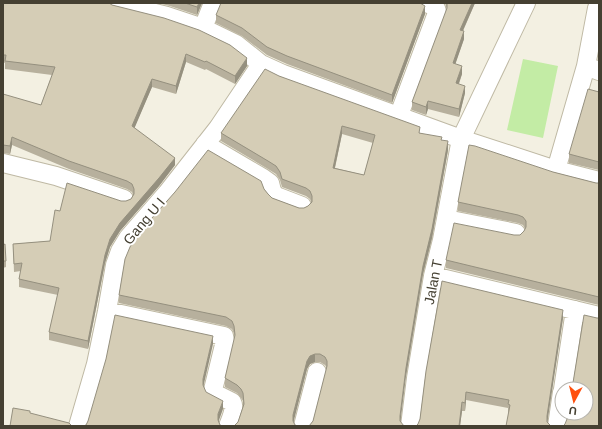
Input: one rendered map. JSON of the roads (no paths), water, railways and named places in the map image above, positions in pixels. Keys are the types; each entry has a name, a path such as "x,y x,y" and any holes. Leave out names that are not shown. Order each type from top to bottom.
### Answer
{"street":[{"path":"115,3 166,16 203,28 236,44 261,64 283,74 461,139 556,170 599,181"},
{"path":"203,28 213,3"},
{"path":"398,116 437,13 436,7 426,3"},
{"name":"Jalan T","path":"410,426 416,378 433,276 442,240 461,139 526,3"},
{"path":"556,170 592,68 597,8"},
{"name":"Gang U I","path":"78,426 96,364 115,265 120,251 128,238 167,193 218,128 261,64"},
{"path":"205,144 270,183 272,191 276,196 302,206"},
{"path":"3,163 56,176 124,199"},
{"path":"446,220 516,233"},
{"path":"433,276 599,316"},
{"path":"563,381 575,310"},
{"path":"107,311 224,336 213,390 214,393 232,402 233,404 228,426"},
{"path":"303,426 316,372"}]}
